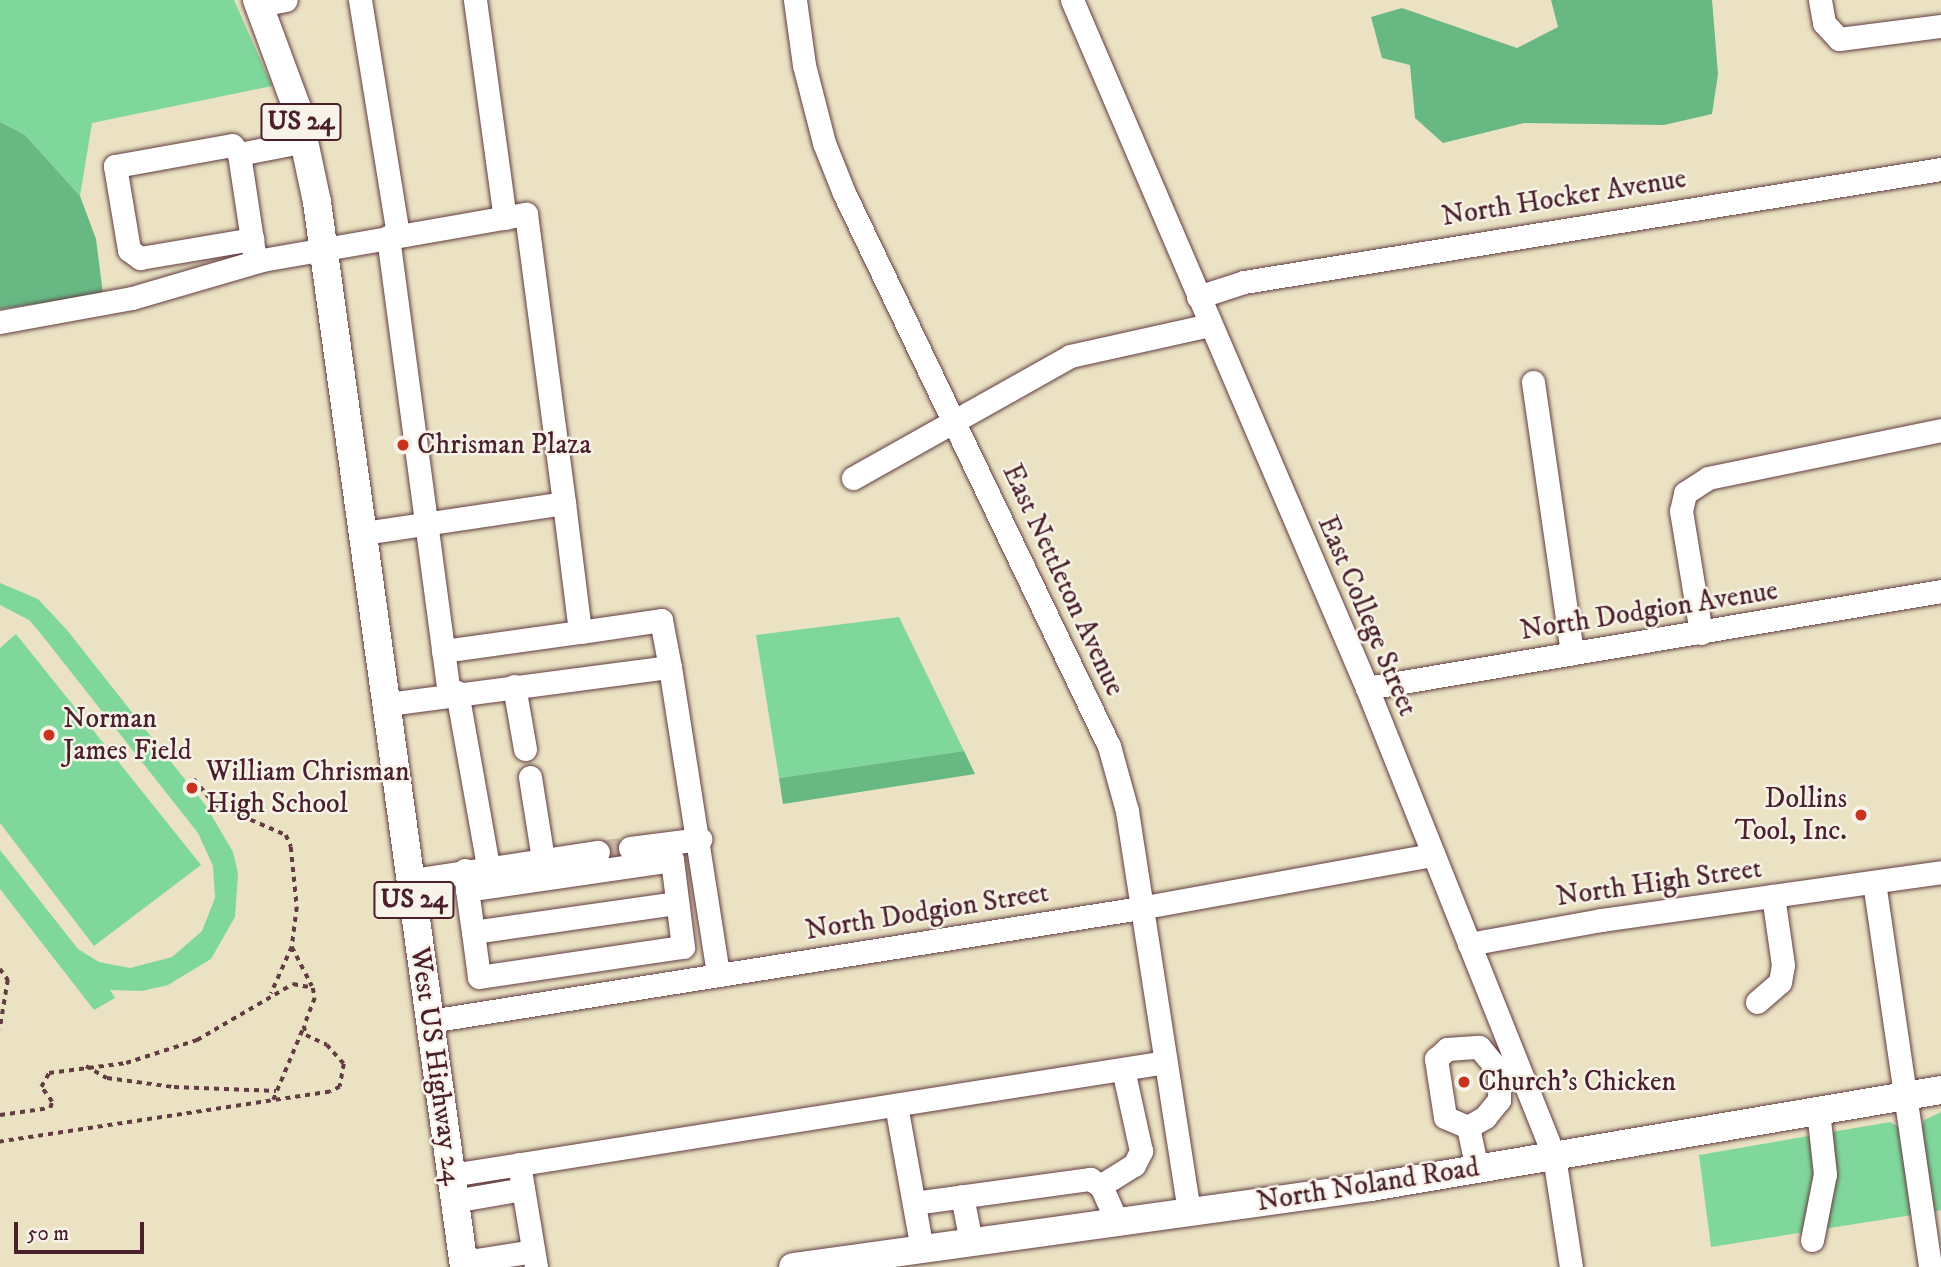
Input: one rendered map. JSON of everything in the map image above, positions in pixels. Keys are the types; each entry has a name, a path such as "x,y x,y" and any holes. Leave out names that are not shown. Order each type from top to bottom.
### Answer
{"main road":[{"name":"US 24","path":"266,1 306,141 364,533"},
{"name":"West US Highway 24","path":"364,533 463,1265"},
{"name":"North Noland Road","path":"793,1267 1478,1169 1941,1090"}],"street":[{"path":"360,0 393,236 425,524 443,651 488,866"},
{"path":"475,0 505,218"},
{"name":"East Nettleton Avenue","path":"795,0 804,65 824,143 1109,746 1127,811 1189,1212"},
{"name":"East College Street","path":"1072,0 1367,688 1469,944 1503,1064 1554,1156 1571,1267"},
{"path":"1820,0 1824,23 1839,39 1941,26"},
{"path":"239,154 306,141"},
{"path":"254,250 239,154 232,145 115,166 129,250 140,258 254,250 324,250 526,214 580,632"},
{"name":"North Hocker Avenue","path":"1199,297 1244,282 1941,169"},
{"path":"0,322 132,298 254,250"},
{"path":"853,478 1070,356 1210,325"},
{"path":"1533,382 1572,653"},
{"path":"1701,633 1681,511 1685,493 1708,478 1941,430"},
{"path":"364,533 564,503"},
{"name":"North Dodgion Avenue","path":"1367,688 1941,591"},
{"path":"443,651 661,620 700,839 718,975"},
{"path":"388,704 453,693 670,667"},
{"path":"514,686 525,749"},
{"path":"530,777 543,859"},
{"path":"630,848 700,839"},
{"path":"466,880 488,866 598,852"},
{"name":"North Dodgion Street","path":"430,1021 1140,908 1433,855"},
{"path":"412,880 466,880 673,860 683,947 479,977 466,880"},
{"name":"North High Street","path":"1469,944 1941,872"},
{"path":"1874,882 1903,1098 1930,1267"},
{"path":"1757,1002 1780,982 1783,965 1773,896"},
{"path":"473,932 677,903"},
{"path":"1468,1128 1485,1117 1499,1100 1503,1064 1479,1047 1447,1049 1436,1059 1446,1117 1468,1128 1478,1169"},
{"path":"453,1188 519,1164 1165,1062"},
{"path":"1100,1186 1133,1165 1141,1151 1123,1069"},
{"path":"896,1105 922,1249"},
{"path":"1812,1240 1825,1174 1818,1111"},
{"path":"463,1265 534,1259 519,1164"},
{"path":"914,1203 1090,1179 1100,1186 1117,1222"},
{"path":"453,1188 523,1189"},
{"path":"962,1196 971,1242"}],"path":[{"path":"194,779 227,811 286,835 296,882 292,947 270,996"},
{"path":"273,1100 313,1010 313,988 292,947"},
{"path":"0,969 8,980 0,1029"},
{"path":"0,1115 50,1108 41,1087 42,1078 85,1065 126,1063 197,1040 293,984 313,988"},
{"path":"0,1142 330,1092 340,1087 345,1076 337,1053 314,1043 306,1035 304,1026"},
{"path":"85,1065 107,1078 174,1087 276,1091"}],"green space":[{"path":"0,0 234,0 272,86 92,123 80,196 25,135 0,122"},
{"path":"1551,0 1712,0 1718,74 1712,114 1664,125 1524,123 1443,143 1415,118 1410,65 1382,58 1371,17 1402,8 1517,48 1558,27"},
{"path":"0,122 25,135 80,196 96,239 103,294 0,309"},
{"path":"0,583 38,599 67,630 206,806 233,852 238,873 235,917 211,959 168,985 142,991 110,990 115,998 94,1010 0,889 0,850 78,949 99,962 130,968 172,957 202,931 215,898 213,866 198,833 41,634 29,620 0,605"},
{"path":"899,617 964,751 779,778 756,635"},
{"name":"Norman James Field","path":"16,634 201,865 94,946 0,823 0,648"},
{"path":"964,751 975,774 783,804 779,778"},
{"path":"1941,1112 1941,1210 1934,1212 1921,1130 1924,1120"},
{"path":"1890,1122 1899,1127 1912,1215 1711,1247 1699,1155"}],"tunnel":[{"path":"598,852 630,848"}],"place":[{"name":"Chrisman Plaza","path":"403,445"},
{"name":"Norman James Field","path":"49,735"},
{"name":"William Chrisman High School","path":"192,788"},
{"name":"Dollins Tool, Inc.","path":"1861,815"},
{"name":"Church's Chicken","path":"1464,1082"}]}
